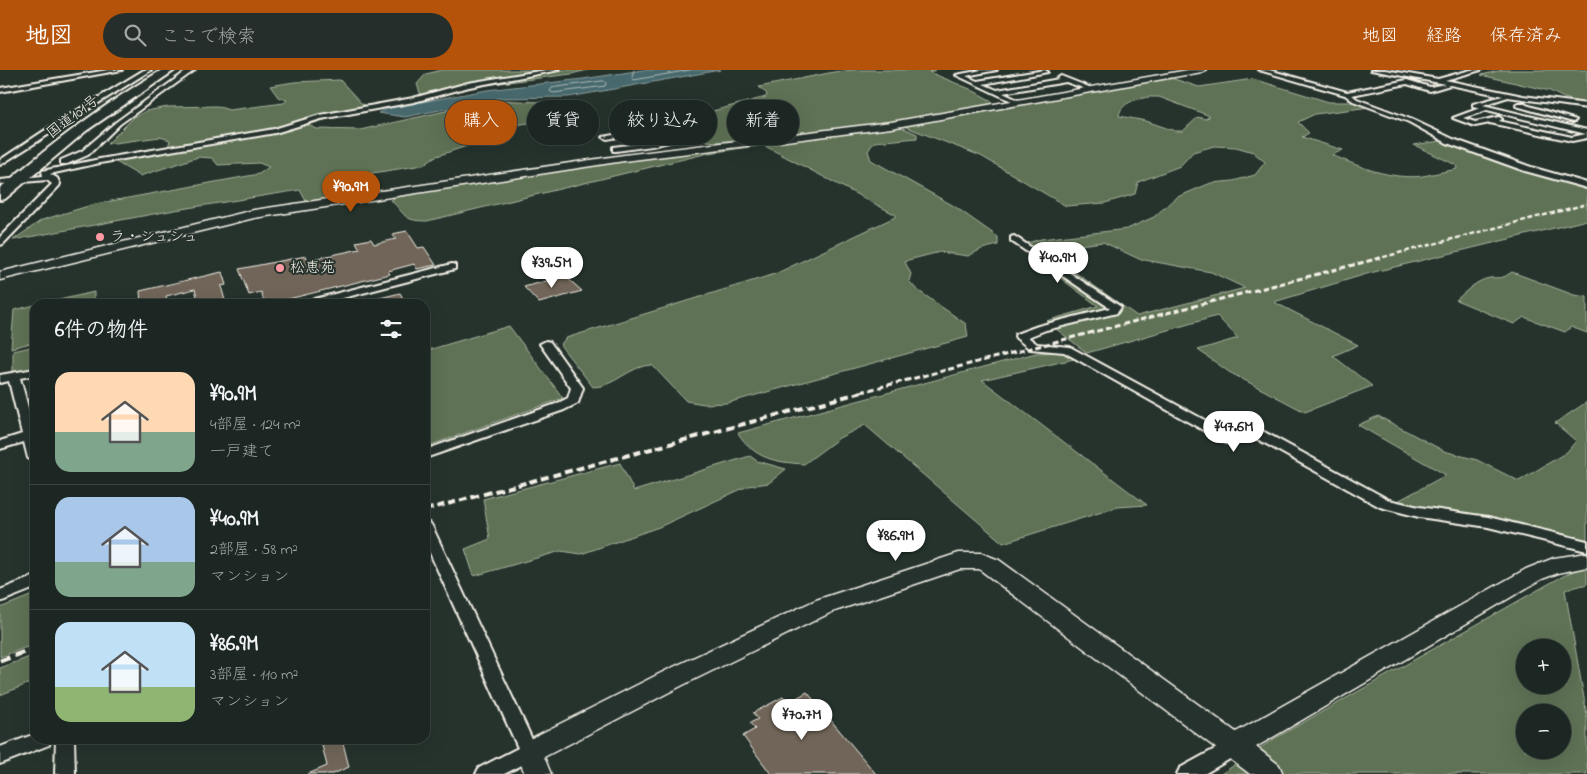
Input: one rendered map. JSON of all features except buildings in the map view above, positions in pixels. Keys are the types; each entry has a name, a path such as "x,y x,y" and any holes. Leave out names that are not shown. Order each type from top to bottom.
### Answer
{"highway":[{"name":"国道101号","path":"0,196 110,109 170,70"}],"street":[{"path":"0,90 119,70"},
{"path":"0,162 35,138 148,70"},
{"path":"46,176 51,167 85,153 118,123 192,70"},
{"path":"0,182 46,176 100,161 276,131 320,116 414,100 468,85 556,70"},
{"path":"994,70 959,75 1018,102"},
{"path":"0,276 247,216 620,153 891,125 1202,70"},
{"path":"1262,70 1347,94 1355,100 1410,121 1450,141 1528,169 1587,186"},
{"path":"1374,70 1452,83 1510,96 1587,106"},
{"path":"1436,80 1478,70"},
{"path":"975,83 1043,71 1092,89"},
{"path":"995,92 1067,80"},
{"path":"1347,94 1407,82 1430,89 1452,83"},
{"path":"1510,96 1475,105 1587,132"},
{"path":"1540,100 1518,105 1573,120"},
{"path":"1487,108 1465,113 1456,118 1475,124 1515,115"},
{"path":"1490,121 1572,140 1587,136"},
{"path":"1521,128 1543,121"},
{"path":"690,122 696,122 703,127 700,133 620,153 606,136 690,122"},
{"path":"1552,135 1575,129"},
{"path":"0,242 56,184 54,180 46,176"},
{"path":"1014,239 1116,307 1113,311 1042,328 1020,336 1034,347 1066,349 1231,440 1253,431 1385,504 1419,512 1488,522 1587,546"},
{"path":"327,299 452,267"},
{"path":"430,452 560,407 574,400 578,388 546,344"},
{"path":"0,379 30,373"},
{"path":"14,377 30,440"},
{"path":"0,445 29,436"},
{"path":"430,537 534,763"},
{"path":"486,774 534,763 674,678 824,606 959,561 970,560 991,565 1270,774"},
{"path":"1187,774 1534,574 1554,566 1587,560"},
{"path":"0,596 30,584"},
{"path":"0,756 30,744"},
{"path":"65,744 65,774"}],"green space":[{"path":"442,70 588,70 571,74 485,85 427,98 420,93 417,84 426,74"},
{"path":"854,70 936,70 929,72 970,89 992,101 993,104 886,123 799,133 799,100 755,100 766,97 767,94 759,87 834,72"},
{"path":"1503,70 1587,70 1587,104 1564,98 1550,91 1481,75"},
{"path":"1171,78 1199,87 1253,79 1329,102 1356,102 1370,107 1315,114 1298,122 1309,133 1302,137 1343,150 1332,155 1343,160 1388,174 1411,177 1457,169 1456,165 1414,145 1440,141 1587,190 1587,220 1370,273 1274,302 1358,345 1333,356 1372,386 1305,412 1229,372 1198,350 1238,338 1217,316 1087,353 1046,321 1098,306 1017,246 1041,239 1127,229 1154,217 1175,198 1211,183 1233,181 1255,175 1265,162 1253,152 1236,147 1214,146 1193,152 1180,166 1138,182 1135,194 1105,203 1066,206 981,156 901,125","holes":["1149,97 1159,97 1210,116 1205,119 1198,117 1183,131 1175,131 1146,121 1119,116 1120,111 1126,104","1103,242 1139,259 1211,272 1245,288 1137,316 1046,252 1047,249"]},
{"path":"340,80 362,104 377,108 337,116 308,125 317,129 360,130 445,111 445,145 470,145 434,157 423,165 354,176 330,189 333,201 308,205 300,190 175,210 13,240 42,220 95,204 259,174 269,167 259,163 218,165 212,158 198,157 140,176 116,162 118,157 162,150 168,147 170,140 160,137 107,144 134,117 146,111 168,107 216,106 229,110 284,103 287,100 278,97 270,86 294,82"},
{"path":"517,101 527,101 527,123 517,125"},
{"path":"727,107 727,141 717,142 717,110"},
{"path":"891,126 901,127 917,134 917,138 874,142 868,151 871,160 954,206 998,237 998,245 982,249 968,256 940,252 905,262 911,274 909,281 916,289 966,324 968,337 727,403 704,404 686,401 652,365 637,368 608,384 593,387 560,345 566,338 775,274 895,217 896,215 763,145 799,145 799,138"},
{"path":"740,145 763,145 709,153 427,221 409,218 391,200 399,195 621,160"},
{"path":"1512,272 1574,295 1587,297 1587,333 1571,327 1565,332 1524,317 1514,324 1456,300 1480,281 1503,277"},
{"path":"94,292 94,299 64,299"},
{"path":"30,306 30,343 11,348 14,310"},
{"path":"509,326 563,398 430,445 430,350"},
{"path":"30,347 30,368 13,373 13,351"},
{"path":"1062,352 1074,359 982,380 1147,505 1118,507 1003,543 865,425 839,438 804,464 766,458 751,449 738,433 1036,353"},
{"path":"1587,402 1587,542 1394,503 1446,475 1358,425 1378,416 1444,451 1477,460 1519,481 1567,452 1576,441 1555,423"},
{"path":"750,456 757,461 786,469 769,483 748,486 659,527 581,554 561,551 474,576 465,549 490,539 483,499 620,463 634,491"},
{"path":"1587,568 1587,584 1565,590 1587,715 1587,774 1221,774 1274,739 1575,570"},
{"path":"30,596 30,646 0,657 0,608"},
{"path":"30,657 30,683 0,695 0,668"}],"water":[{"path":"643,70 720,70 569,97 445,100 445,109 405,117 378,113 389,108 487,90"}],"railway":[{"path":"1376,259 1587,204"},
{"path":"861,392 1380,258"},
{"path":"430,509 866,391"},
{"path":"0,661 30,650"}],"place":[{"name":"ラ・シュシュ","path":"100,237"},
{"name":"松恵苑","path":"280,268"}]}
